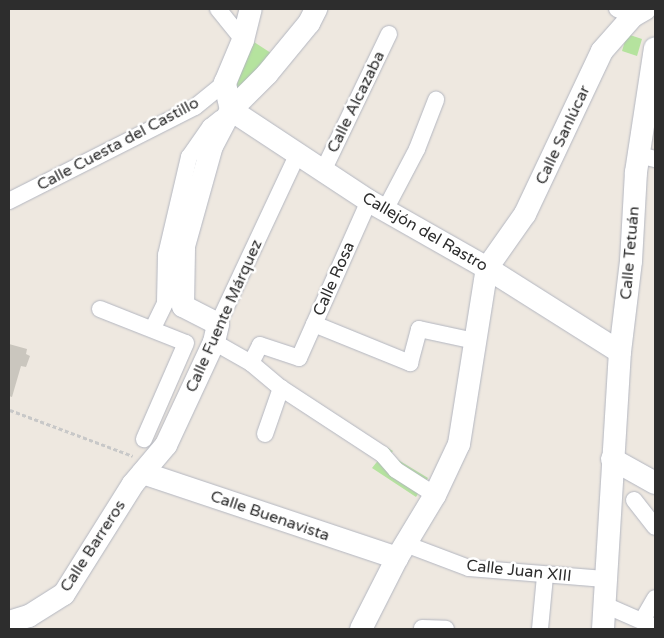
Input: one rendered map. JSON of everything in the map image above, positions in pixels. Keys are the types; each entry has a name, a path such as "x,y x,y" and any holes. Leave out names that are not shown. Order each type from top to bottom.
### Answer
{"street":[{"path":"218,9 243,40"},
{"path":"251,9 243,40 225,83 231,110 212,146 184,246 183,306 281,388 382,454 396,470 435,495"},
{"path":"153,328 165,303 166,255 189,157 210,127 231,110 291,45 309,23 316,9"},
{"name":"Calle Sanlúcar","path":"487,268 525,214 602,51 632,11"},
{"name":"Calle Alcazaba","path":"323,171 389,34"},
{"name":"Calle Tetuán","path":"603,629 620,352 647,157 655,48"},
{"name":"Calle Cuesta del Castillo","path":"9,201 195,107 225,83"},
{"name":"Calle Rosa","path":"251,363 260,345 299,358 314,324 377,206 417,149 436,100"},
{"name":"Callejón del Rastro","path":"231,110 294,162 323,171 377,206 487,268 620,352"},
{"name":"Calle Fuente Márquez","path":"139,465 166,445 294,162"},
{"path":"361,629 408,551 459,444 487,268"},
{"path":"100,309 153,328 186,343 144,439"},
{"path":"314,324 410,363 419,329 475,341"},
{"path":"265,434 281,388"},
{"path":"612,459 655,482"},
{"name":"Calle Buenavista","path":"139,465 408,551"},
{"name":"Calle Barreros","path":"9,622 29,616 64,594 139,465"},
{"path":"634,500 655,527"},
{"name":"Calle Juan XIII","path":"408,551 469,568 545,576 605,579"},
{"path":"540,629 545,576"},
{"path":"605,605 649,623 655,598"},
{"path":"422,628 446,629"}],"path":[{"path":"10,410 139,465"}],"green space":[{"path":"627,34 642,39 637,56 622,51"},
{"path":"251,40 274,55 243,93 236,87"},
{"path":"388,448 393,451 390,455 428,478 416,497 372,468"}],"building":[{"path":"9,344 27,349 26,354 30,356 26,367 21,366 12,397 9,396"}]}
